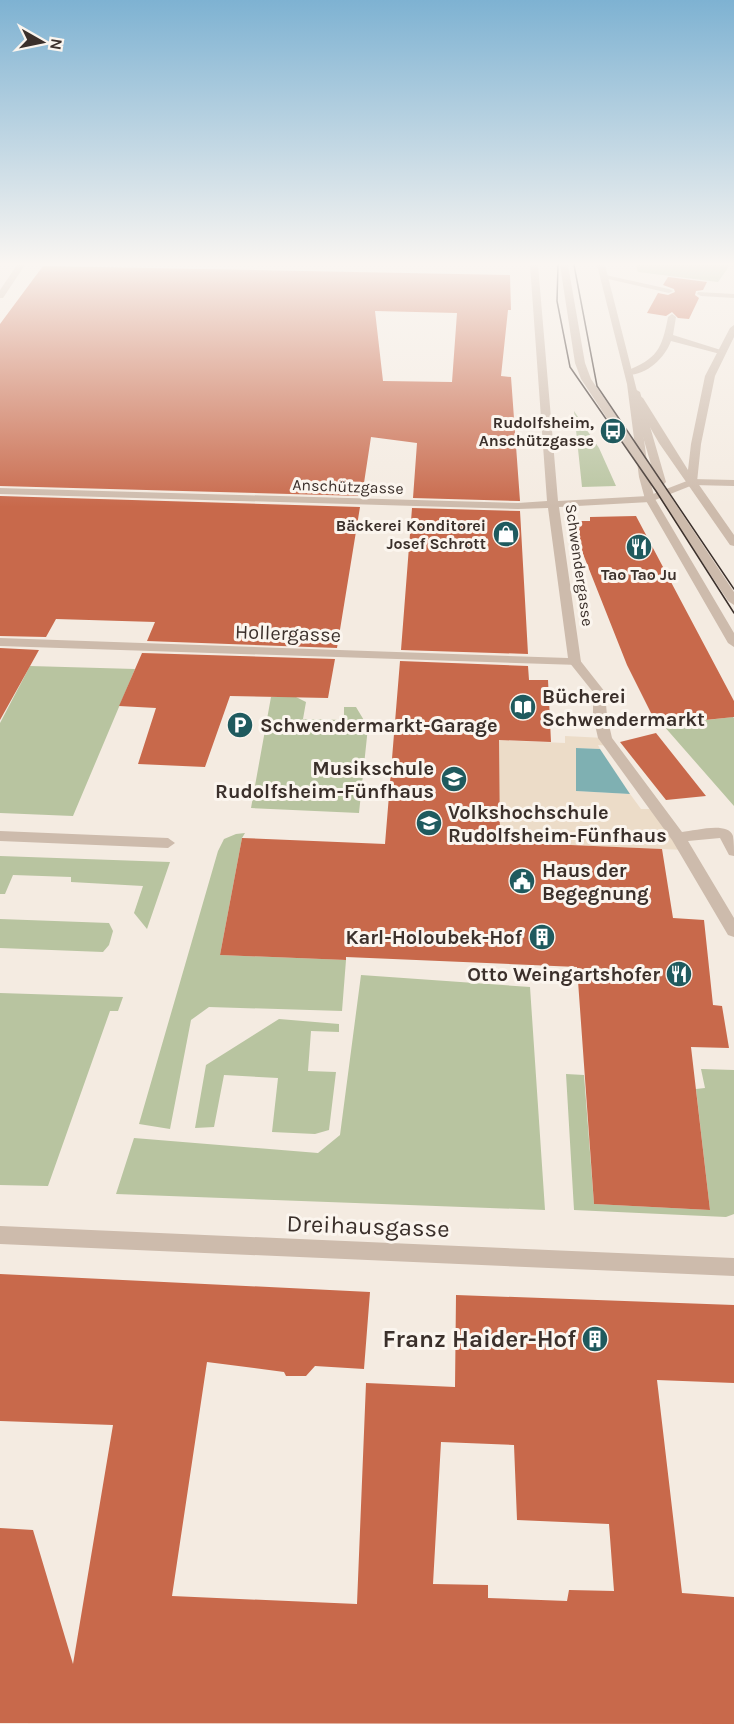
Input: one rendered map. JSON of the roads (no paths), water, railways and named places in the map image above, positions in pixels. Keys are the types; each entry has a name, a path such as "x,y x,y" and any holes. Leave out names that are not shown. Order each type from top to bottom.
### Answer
{"street":[{"name":"Schwendergasse","path":"540,345 553,505 575,662"},
{"path":"577,345 586,379 665,493 734,601"},
{"path":"623,345 632,384 642,461 650,499 734,644"},
{"path":"630,373 654,362 666,345"},
{"path":"695,345 721,353"},
{"path":"692,482 696,444 705,408 708,383 725,345"},
{"path":"632,384 645,412 734,543"},
{"path":"632,384 665,493"},
{"name":"Anschützgasse","path":"0,491 506,506 650,499 692,482"},
{"path":"692,482 734,483"},
{"name":"Hollergasse","path":"0,642 575,662"},
{"path":"575,662 599,692 600,716 605,738 678,837 734,931"},
{"path":"678,837 724,833 734,851"},
{"path":"0,836 168,843"},
{"name":"Dreihausgasse","path":"0,1235 734,1267"}],"water":[{"path":"576,748 600,749 630,794 576,791"}],"tram line":[{"path":"566,345 570,367 656,491 734,613"},
{"path":"589,345 597,386 734,589"}],"place":[{"name":"Rudolfsheim, Anschützgasse","path":"613,431"},
{"name":"Bäckerei Konditorei Josef Schrott","path":"506,534"},
{"name":"Tao Tao Ju","path":"639,547"},
{"name":"Bücherei Schwendermarkt","path":"523,707"},
{"name":"Schwendermarkt-Garage","path":"240,725"},
{"name":"Musikschule Rudolfsheim-Fünfhaus","path":"454,779"},
{"name":"Volkshochschule Rudolfsheim-Fünfhaus","path":"429,823"},
{"name":"Haus der Begegnung","path":"522,881"},
{"name":"Karl-Holoubek-Hof","path":"542,937"},
{"name":"Otto Weingartshofer","path":"679,974"},
{"name":"Franz Haider-Hof","path":"595,1339"}]}
